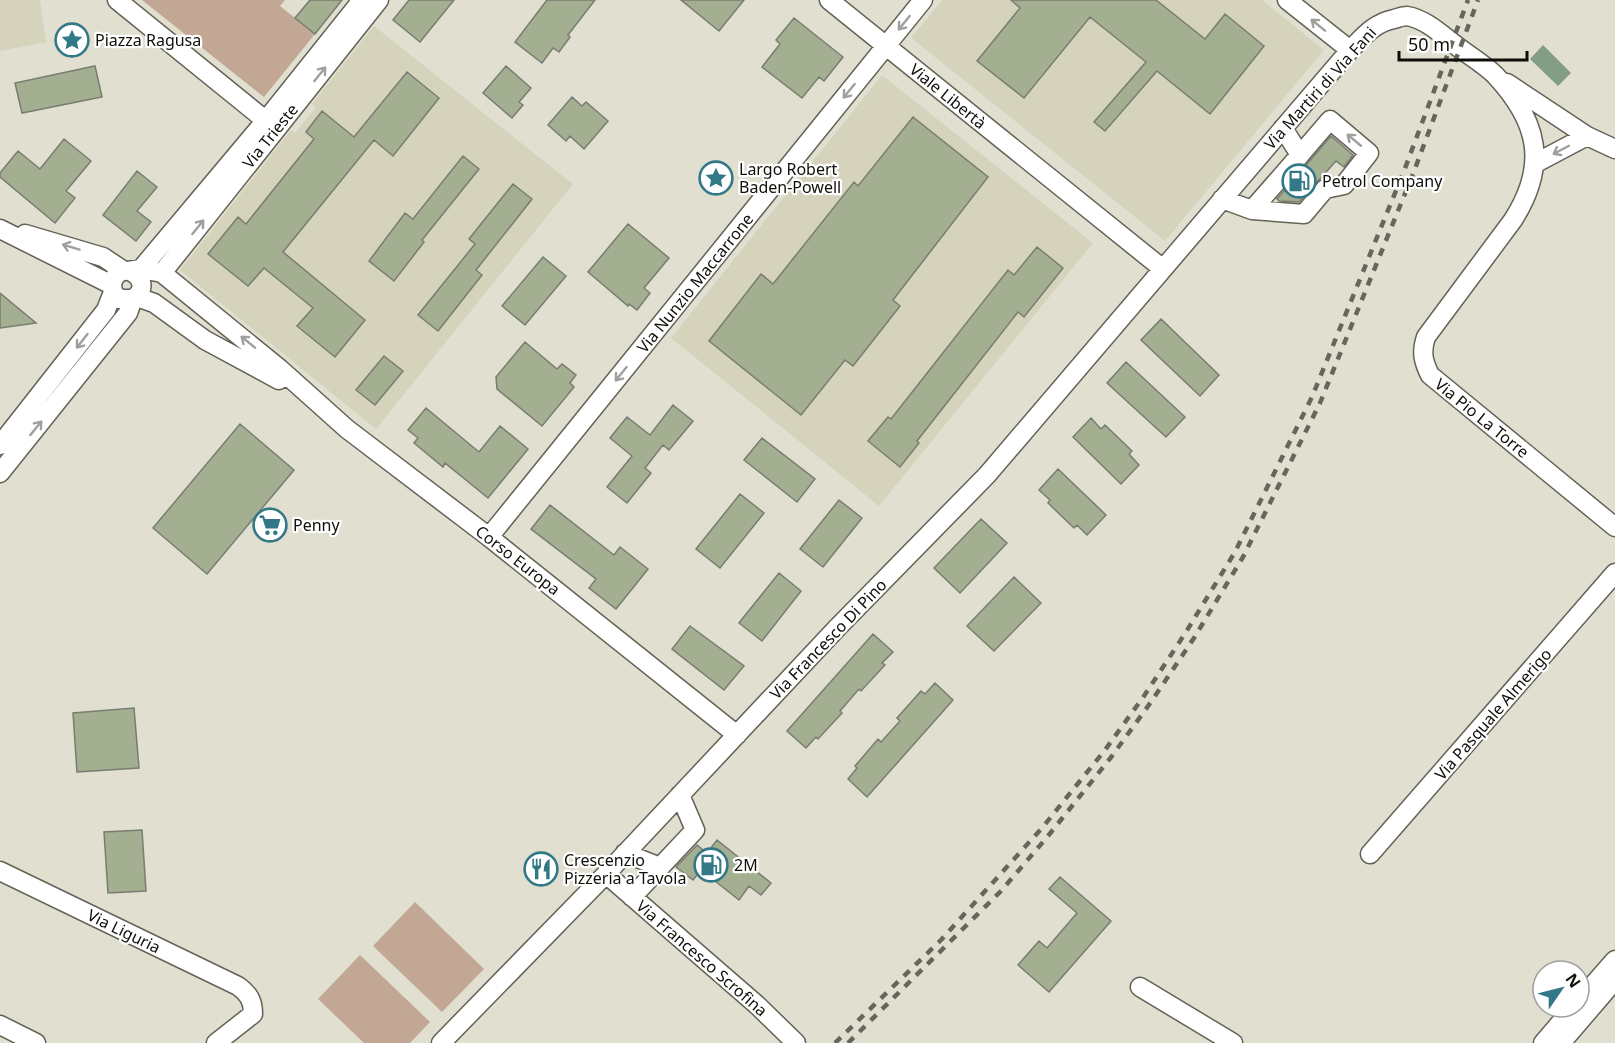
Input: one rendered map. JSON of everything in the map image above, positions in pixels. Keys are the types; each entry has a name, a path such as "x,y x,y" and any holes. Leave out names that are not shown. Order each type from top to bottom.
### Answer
{"street":[{"path":"117,0 271,124"},
{"name":"Via Trieste","path":"162,273 362,0"},
{"name":"Via Trieste","path":"0,445 106,310 124,277 271,124 379,0"},
{"name":"Viale Libertà","path":"829,0 1163,269"},
{"name":"Via Nunzio Maccarrone","path":"489,537 923,0"},
{"path":"1287,0 1350,50"},
{"name":"Via Martiri di Via Fani","path":"1202,223 1350,50 1381,22 1406,16 1429,26 1494,74 1526,118 1534,141 1536,163"},
{"path":"1494,74 1587,136 1615,149"},
{"path":"1221,199 1252,210 1304,214 1325,189 1344,185 1369,153 1330,120 1252,210"},
{"path":"1283,128 1300,154"},
{"path":"1536,163 1587,136"},
{"name":"Via Pio La Torre","path":"1536,163 1526,200 1426,337 1421,351 1430,375 1615,528"},
{"name":"Via Francesco Di Pino","path":"441,1043 606,874 844,621 987,475 1202,223"},
{"path":"0,229 42,238 103,257 124,277 162,273 280,369 324,409"},
{"path":"0,473 128,313 135,298 142,288 140,279 133,272 124,277 119,299 135,298 154,303 205,340 257,366 324,409"},
{"path":"177,319 190,306 191,296"},
{"name":"Corso Europa","path":"324,409 737,735"},
{"name":"Via Pasquale Almerigo","path":"1370,854 1615,573"},
{"path":"632,897 695,830 680,795"},
{"path":"625,853 660,867"},
{"name":"Via Liguria","path":"0,871 228,981 246,992 253,1002 253,1014 216,1043"},
{"name":"Via Francesco Scrofina","path":"606,874 756,1005 796,1043"},
{"path":"1591,988 1615,960"},
{"path":"1561,1043 1615,980"},
{"path":"1140,987 1233,1043"},
{"path":"1543,1043 1564,1019"},
{"path":"0,1026 36,1043"}],"shaded area":[{"path":"0,0 40,0 46,42 0,51"},
{"path":"142,0 285,0 280,6 315,34 264,97"},
{"path":"942,0 1262,0 1324,50 1165,241 911,38"},
{"path":"374,26 573,184 376,429 180,270 291,130 295,133 316,107 312,104"},
{"path":"1543,45 1571,73 1558,86 1530,59"},
{"path":"882,75 1093,243 879,506 671,338"},
{"path":"415,902 484,969 442,1012 373,946"},
{"path":"360,955 430,1022 410,1043 364,1043 318,999"}],"building":[{"path":"310,0 342,0 315,34 295,18"},
{"path":"409,0 454,0 420,42 393,20"},
{"path":"547,0 595,0 568,35 570,37 559,52 553,48 542,63 515,42"},
{"path":"681,0 744,0 719,31"},
{"path":"1011,0 1156,0 1205,39 1225,14 1264,46 1210,114 1157,71 1105,131 1094,122 1146,62 1090,17 1024,98 977,61 1020,8"},
{"path":"794,18 843,57 824,81 819,77 802,98 762,67 780,44 776,40"},
{"path":"95,66 102,97 22,113 15,83"},
{"path":"506,66 531,88 519,102 523,105 512,118 483,93"},
{"path":"407,72 439,98 393,156 374,140 283,252 365,320 335,357 297,326 313,308 264,268 248,286 208,254 238,217 246,224 314,139 306,132 322,111 354,137"},
{"path":"572,97 582,106 586,102 608,121 584,149 570,136 566,141 548,125"},
{"path":"913,117 988,177 893,300 900,306 853,366 845,360 801,415 709,341 761,274 773,284 854,182 858,186"},
{"path":"1331,136 1353,155 1344,167 1336,161 1299,202 1279,201 1277,199"},
{"path":"64,139 91,161 66,191 75,198 55,223 0,177 0,173 18,151 40,169"},
{"path":"463,156 479,169 422,240 424,242 394,281 369,261 405,213 413,219"},
{"path":"137,171 157,187 137,211 151,222 136,241 103,215"},
{"path":"513,184 532,199 476,270 482,275 438,331 418,315 475,244 469,239"},
{"path":"628,224 669,258 644,288 650,293 637,310 629,304 628,306 588,272"},
{"path":"1037,247 1063,268 1024,317 1018,312 917,441 919,443 900,467 868,441 888,417 891,419 1008,270 1014,275"},
{"path":"543,257 566,276 525,325 502,306"},
{"path":"0,293 36,323 0,328"},
{"path":"1161,319 1219,375 1200,396 1141,340"},
{"path":"525,342 557,369 562,364 576,375 570,383 574,387 542,426 497,389 496,377"},
{"path":"384,356 403,371 375,405 356,390"},
{"path":"1126,362 1185,417 1166,437 1107,383"},
{"path":"673,405 693,421 669,450 663,445 645,468 651,473 627,503 607,487 632,456 610,438 627,417 650,435"},
{"path":"426,408 479,452 500,426 528,449 488,498 445,463 443,467 414,443 418,438 408,430"},
{"path":"1091,418 1101,429 1105,425 1132,451 1129,454 1139,465 1121,484 1073,437"},
{"path":"240,424 294,470 207,574 153,528"},
{"path":"762,438 815,479 797,502 744,460"},
{"path":"1058,469 1106,515 1087,535 1077,525 1074,528 1048,503 1050,500 1039,490"},
{"path":"740,494 764,513 720,568 696,549"},
{"path":"839,500 862,518 823,567 800,549"},
{"path":"550,505 614,555 620,547 648,569 616,609 589,588 596,579 531,529"},
{"path":"981,519 1007,543 960,593 934,568"},
{"path":"779,573 801,591 762,641 739,623"},
{"path":"1014,577 1041,603 994,651 967,626"},
{"path":"690,626 744,666 724,690 672,649"},
{"path":"873,634 893,652 882,663 885,665 861,691 859,689 840,711 842,713 818,739 816,737 806,748 787,731"},
{"path":"935,683 953,700 867,797 848,779 857,768 855,766 878,739 881,742 900,721 897,718 921,691 925,694"},
{"path":"134,708 139,768 77,772 73,713"},
{"path":"142,830 146,891 108,893 104,832"},
{"path":"717,840 771,883 761,895 749,886 739,900 701,870 693,880 676,867 697,845 707,853"},
{"path":"1060,877 1111,921 1049,992 1018,965 1039,941 1047,948 1077,913 1049,889"}],"railway":[{"path":"835,1043 941,940 1042,828 1105,750 1144,696 1235,552 1312,397 1404,171 1468,0"},
{"path":"848,1043 1001,891 1048,836 1112,756 1151,702 1194,638 1243,557 1320,403 1413,174 1478,0"}],"place":[{"name":"Piazza Ragusa","path":"72,40"},
{"name":"Largo Robert Baden-Powell","path":"716,178"},
{"name":"Petrol Company","path":"1299,181"},
{"name":"Penny","path":"270,525"},
{"name":"2M","path":"711,865"},
{"name":"Crescenzio Pizzeria a Tavola","path":"541,869"}]}
